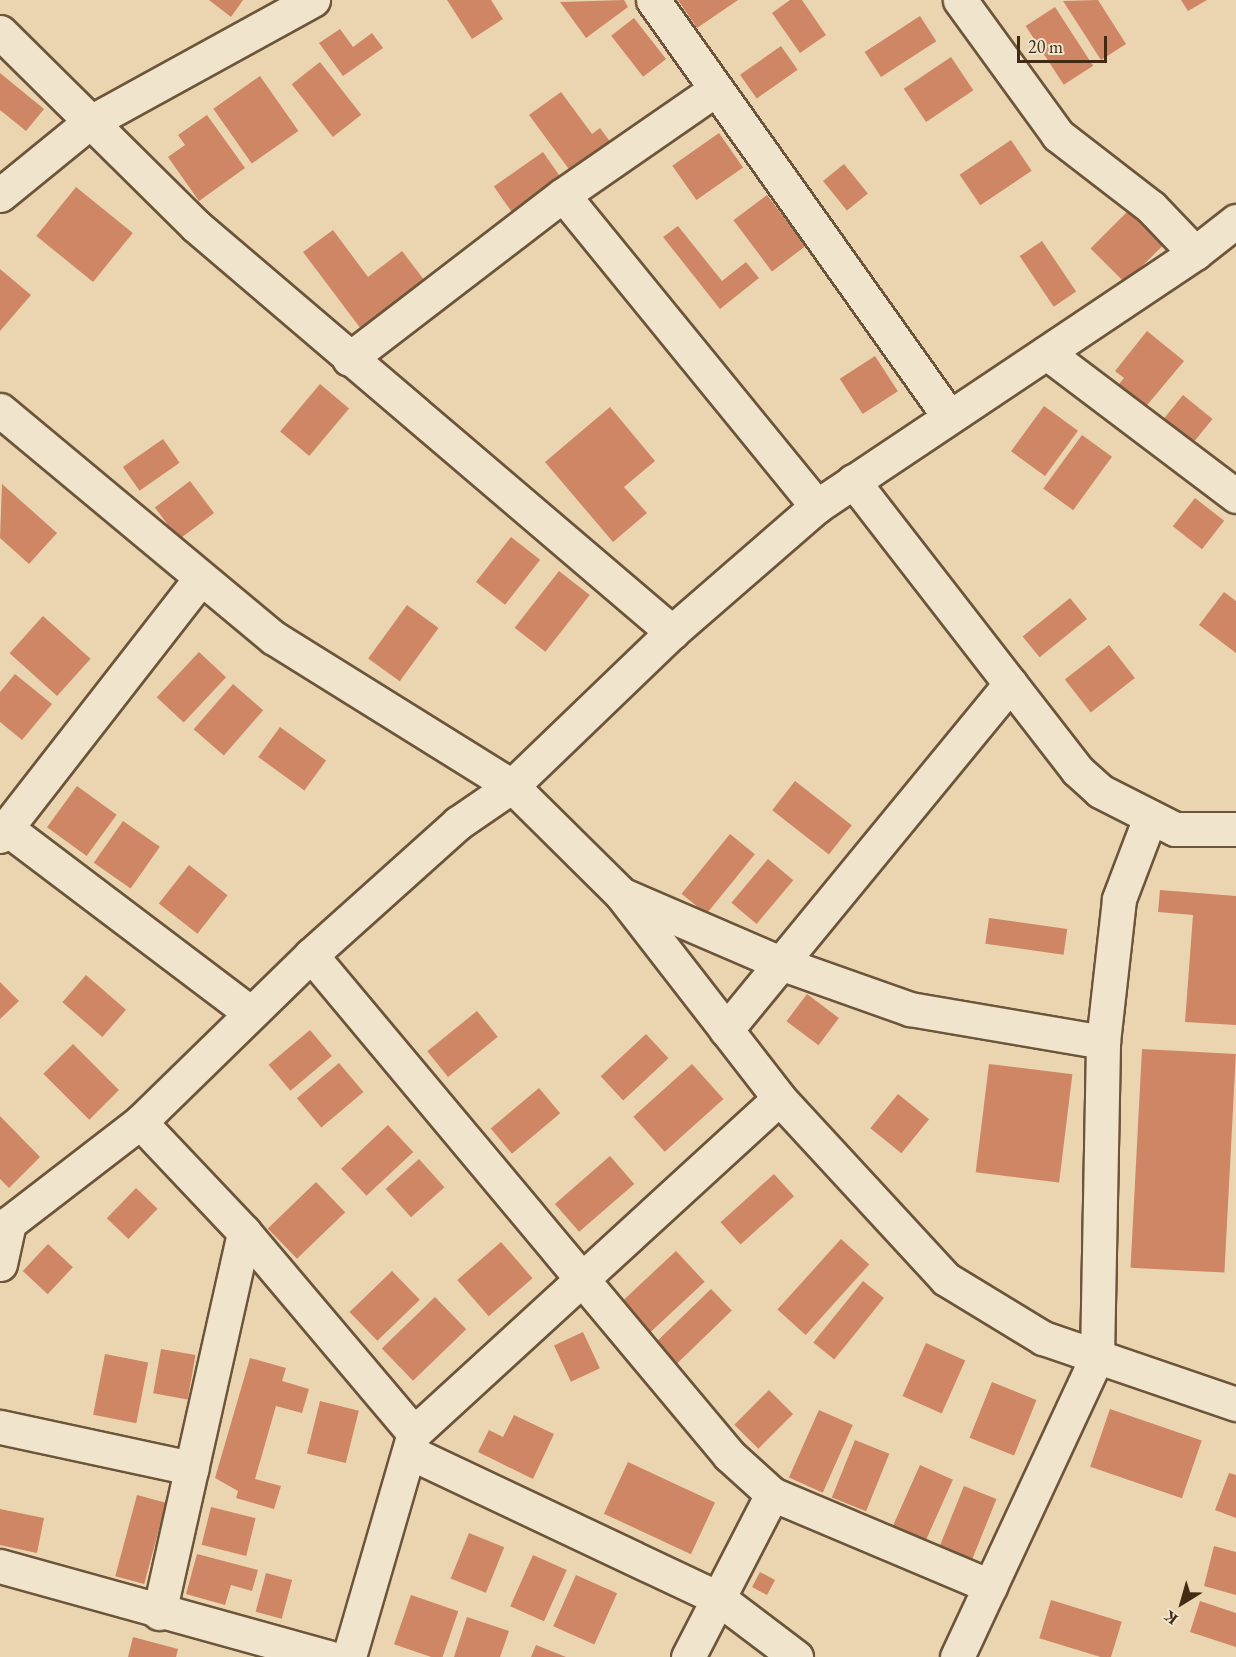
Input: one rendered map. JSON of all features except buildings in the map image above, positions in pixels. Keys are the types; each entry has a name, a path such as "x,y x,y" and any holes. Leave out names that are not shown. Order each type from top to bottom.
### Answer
{"street":[{"path":"0,195 87,124 313,0"},
{"path":"652,0 948,415"},
{"path":"968,3 1058,135 1151,207 1196,253"},
{"path":"0,32 87,124 349,359 672,632"},
{"path":"349,359 563,195 716,88"},
{"path":"563,195 817,506"},
{"path":"0,1264 5,1222 140,1122 311,955 458,824 512,786 672,632 817,506 948,415 1047,353 1196,253 1236,221"},
{"path":"1047,353 1236,496"},
{"path":"4,420 274,638 512,786 621,894 779,1098 946,1280 999,1315 1097,1358 1229,1397"},
{"path":"853,481 1077,770 1100,791 1149,820 1175,829 1236,829"},
{"path":"201,578 3,832 251,1013"},
{"path":"726,1030 783,964 1010,684"},
{"path":"957,1657 1097,1358 1103,1042 1119,899 1149,820"},
{"path":"621,894 783,964 947,1019 1103,1042"},
{"path":"311,955 729,1455 772,1494 990,1586"},
{"path":"349,1657 412,1443 582,1280 779,1098"},
{"path":"140,1122 244,1232 412,1443 718,1598 796,1657"},
{"path":"159,1613 244,1232"},
{"path":"0,1427 192,1468"},
{"path":"688,1657 772,1494"},
{"path":"0,1566 159,1613 329,1657"}]}
